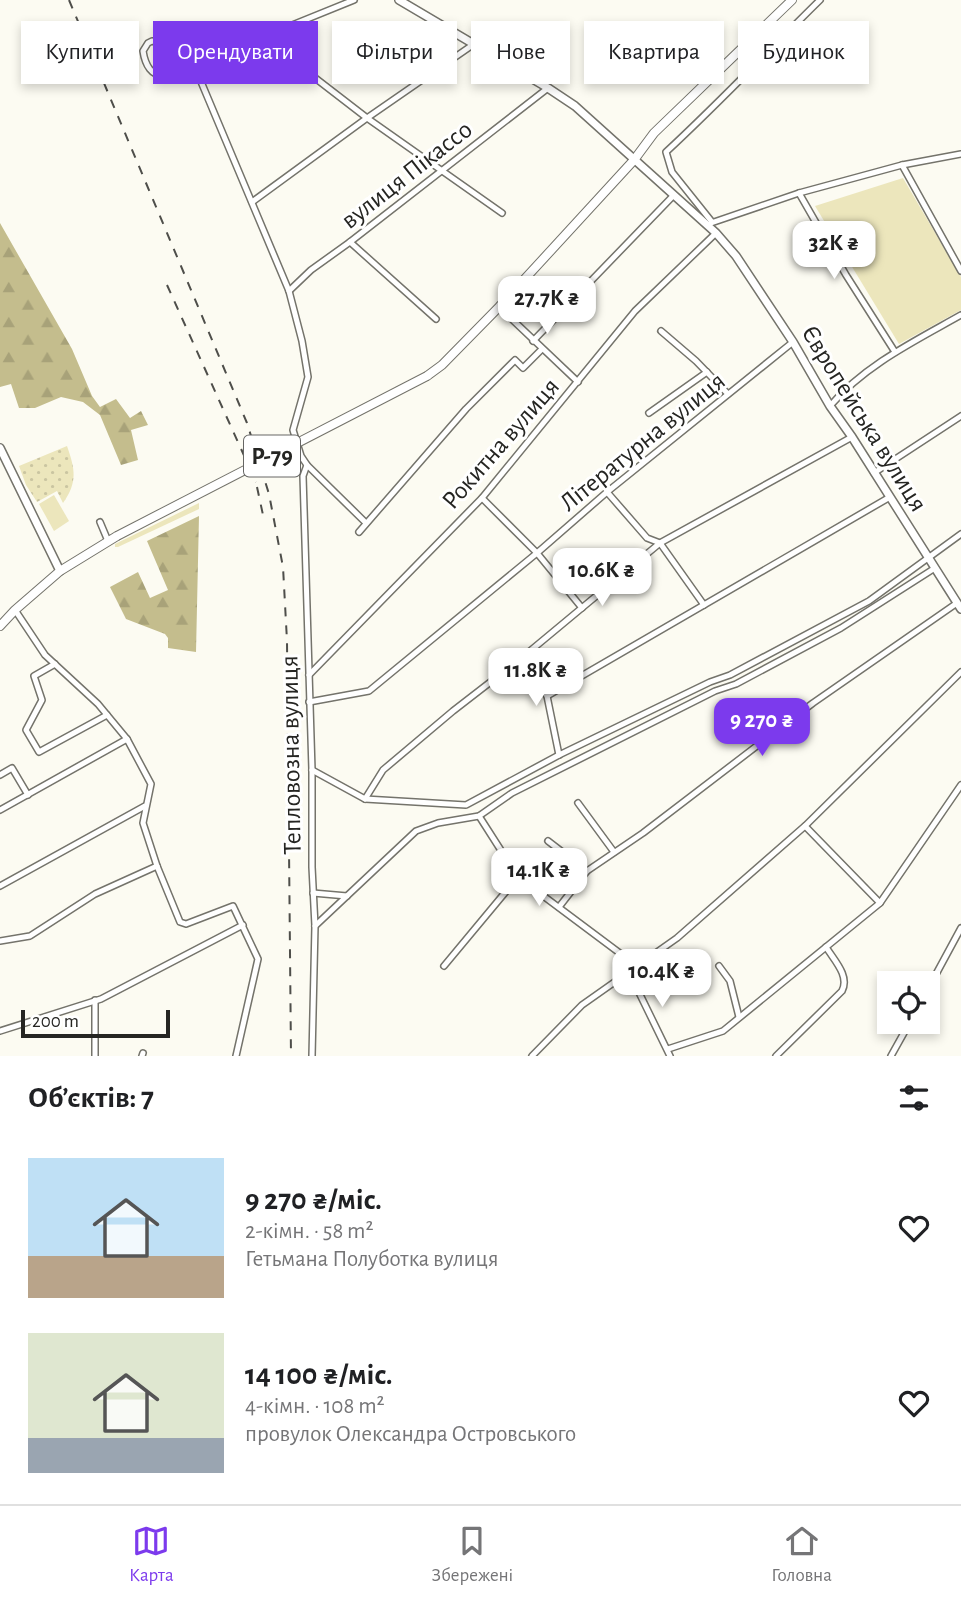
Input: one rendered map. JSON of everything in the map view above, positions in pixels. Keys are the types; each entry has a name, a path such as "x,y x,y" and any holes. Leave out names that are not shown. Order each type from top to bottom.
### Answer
{"main road":[{"name":"Р-79","path":"0,626 60,571 108,541 427,376 442,365 634,160 654,133 792,0"}],"street":[{"path":"302,21 354,0"},
{"name":"Європейська вулиця","path":"399,0 471,42"},
{"path":"820,0 666,152 672,172 710,223 799,193 902,165 961,154"},
{"path":"159,42 167,48 172,70 162,76 151,71 143,51 148,43 159,42"},
{"path":"251,202 471,46"},
{"path":"318,80 502,213"},
{"path":"202,84 289,291 308,377 293,430 301,456 366,523"},
{"name":"Європейська вулиця","path":"541,84 575,106 673,196 710,223 736,256 793,342 830,406 959,606"},
{"name":"вулиця Пікассо","path":"289,291 311,270 548,88"},
{"path":"902,165 961,271"},
{"path":"799,193 846,275 895,352"},
{"path":"533,341 673,196"},
{"name":"Рокитна вулиця","path":"309,675 482,499 635,311 716,233"},
{"path":"350,242 436,319"},
{"path":"499,307 578,382"},
{"path":"830,406 844,389 895,352 961,315"},
{"path":"661,331 728,394"},
{"name":"Літературна вулиця","path":"309,702 369,691 607,492 793,342"},
{"path":"359,532 466,409 515,360 523,368 542,349"},
{"path":"649,413 707,372"},
{"path":"874,473 961,416"},
{"path":"365,799 383,770 660,543 852,437"},
{"path":"0,448 60,571"},
{"name":"Тепловозна вулиця","path":"307,465 303,476 315,926 312,1056"},
{"path":"607,492 647,538 660,543 704,605"},
{"path":"547,696 890,497"},
{"path":"482,499 537,553 582,608"},
{"path":"100,522 108,541"},
{"path":"312,770 365,799 466,805 559,755 710,682 730,675 869,601 961,534"},
{"path":"315,926 416,831 438,823 479,816 512,793 715,691 736,684 841,628 935,568"},
{"path":"559,906 587,871 643,833 813,703 959,606"},
{"path":"15,610 45,655 99,704 127,739 151,784 143,823 180,922 186,924 233,906 243,925 258,958 236,1056"},
{"path":"524,656 547,696 559,755"},
{"path":"55,664 34,676 42,700 26,730 39,752 107,715"},
{"path":"532,1056 582,1005 677,938 805,826 961,672"},
{"path":"0,810 127,739"},
{"path":"0,775 12,768 28,795"},
{"path":"629,972 669,1053 723,1031 880,903 961,785"},
{"path":"578,803 614,852"},
{"path":"0,886 145,806"},
{"path":"479,816 518,877 638,966"},
{"path":"805,826 880,903"},
{"path":"548,841 587,871"},
{"path":"0,941 30,936 95,894 158,866"},
{"path":"444,966 518,877"},
{"path":"313,893 347,896"},
{"path":"0,1031 96,1000 243,925"},
{"path":"938,971 961,928"},
{"path":"776,1056 845,985 844,975 826,947"},
{"path":"719,966 730,981 739,1017"},
{"path":"95,1056 96,1000"},
{"path":"891,1056 903,1034"}],"shaded area":[{"path":"903,178 961,277 961,310 899,344 815,206"},
{"path":"67,446 74,475 68,495 63,503 57,491 37,502 26,485 19,466"},
{"path":"54,495 69,521 54,531 39,504"},
{"path":"199,503 199,509 115,547 115,544"}],"green space":[{"path":"0,223 72,349 92,396 100,407 116,399 130,418 141,411 148,425 131,430 138,460 121,465 100,415 83,402 61,397 35,408 19,408 11,384 0,387"},
{"path":"199,516 196,652 168,648 165,634 126,619 110,587 138,572 150,598 168,590 147,541"}],"railway":[{"path":"69,0 247,423 269,494 283,567 287,641 291,1056"},
{"path":"167,285 256,482"},
{"path":"257,487 263,515"}]}
